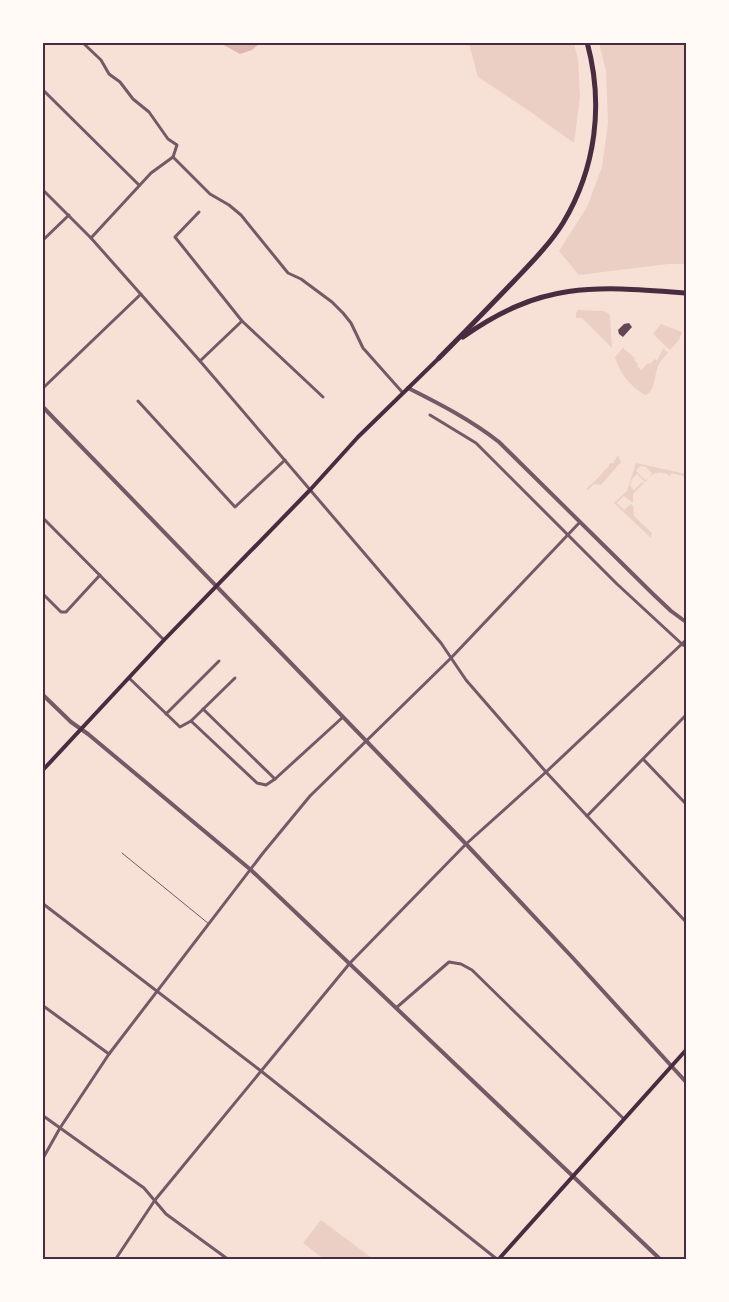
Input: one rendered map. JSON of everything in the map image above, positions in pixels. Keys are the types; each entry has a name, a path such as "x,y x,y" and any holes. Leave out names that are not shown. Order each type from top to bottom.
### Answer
{"highway":[{"path":"439,358 536,258 562,225 573,204 584,178 596,121 596,94 587,42"},
{"path":"439,358 460,340 492,318 509,309 546,295 576,290 608,288 686,293"}],"main road":[{"path":"42,771 216,585 310,490 358,437 439,358"},
{"path":"498,1260 686,1050"}],"street":[{"path":"82,42 101,60 109,74 120,82 133,98 149,112 168,138 177,145 173,156 139,186 92,238"},
{"path":"42,89 139,186"},
{"path":"173,156 210,194 229,205 241,215 288,273 309,284 343,313 351,323 363,348 403,394"},
{"path":"42,189 92,238 200,361 441,643 466,680 546,772 686,922"},
{"path":"199,212 175,237 242,321 323,397"},
{"path":"42,241 69,215"},
{"path":"42,389 141,294"},
{"path":"200,361 242,321"},
{"path":"408,388 485,430 514,456 653,594 686,622"},
{"path":"138,401 234,506 285,460"},
{"path":"43,407 466,844 572,956 686,1082"},
{"path":"430,415 476,443 616,584 685,646"},
{"path":"42,517 164,640"},
{"path":"42,1160 60,1128 109,1054 310,796 451,658 580,522"},
{"path":"42,593 61,612 66,612 100,575"},
{"path":"115,1260 156,1200 350,963 466,844 685,646 686,640"},
{"path":"166,714 219,661"},
{"path":"129,678 180,727 191,721 235,678"},
{"path":"42,694 81,730 251,870 661,1260"},
{"path":"203,709 275,779"},
{"path":"588,816 686,716"},
{"path":"191,721 258,783 266,785 343,718"},
{"path":"644,760 686,804"},
{"path":"42,903 261,1071 498,1260"},
{"path":"396,1008 449,962 461,964 472,970 624,1119"},
{"path":"42,1005 109,1054"},
{"path":"42,1115 144,1188 166,1214 229,1260"}],"lane":[{"path":"122,853 209,924"}],"shaded area":[{"path":"220,43 260,43 252,50 240,54"},
{"path":"466,43 574,43 578,60 580,97 574,143 478,77 469,44"},
{"path":"599,43 686,43 686,264 668,264 579,275 559,251 587,207 602,167 608,123 606,71"},
{"path":"578,310 604,311 610,315 612,348 582,318 576,318"},
{"path":"661,324 682,332 679,340 670,350 653,334"},
{"path":"623,348 635,358 637,366 641,370 655,359 657,361 663,348 668,353 658,366 654,383 649,393 645,395 630,384 620,369 615,357"},
{"path":"618,455 621,462 601,485 594,484 588,490 586,489 608,468 610,463 613,463"},
{"path":"636,463 686,474 686,477 672,473 670,476 659,473 649,477 652,473 646,467 640,466 636,471 645,480 648,479 645,482 637,474 632,479 630,486 634,490 642,482 644,483 633,494 633,503 624,496 617,503 624,510 631,504 633,506 634,516 652,533 651,538 614,503 627,491"},
{"path":"321,1220 373,1259 324,1259 303,1243"}],"building":[{"path":"629,323 632,327 623,337 619,334 618,330 624,324"}]}
